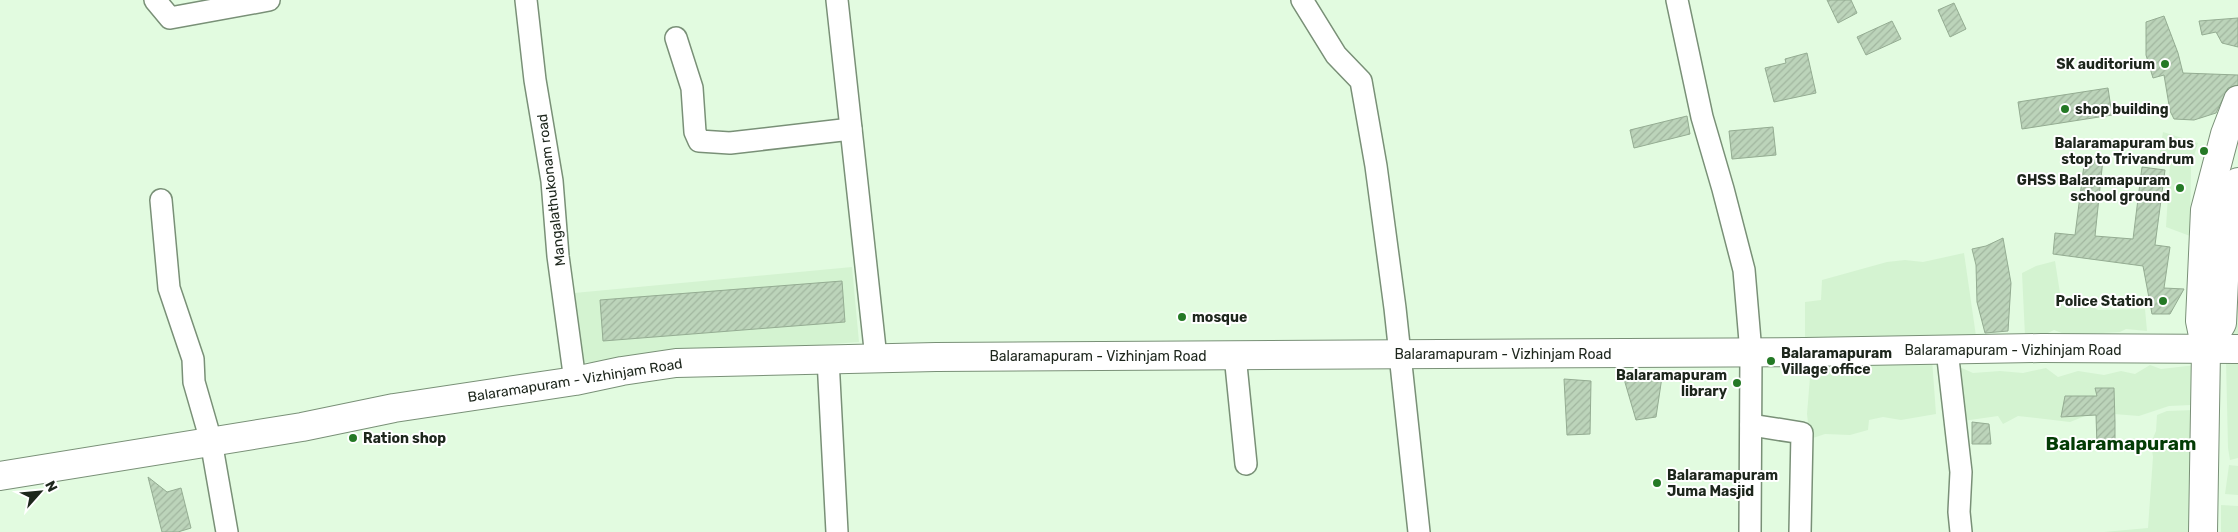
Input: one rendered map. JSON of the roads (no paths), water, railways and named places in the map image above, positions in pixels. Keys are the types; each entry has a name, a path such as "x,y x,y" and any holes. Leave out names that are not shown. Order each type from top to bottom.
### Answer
{"main road":[{"path":"2204,532 2206,350 2200,321 2205,210 2225,134 2238,100"},
{"path":"2206,350 2222,323 2227,217 2238,182"},
{"name":"Balaramapuram - Vizhinjam Road","path":"0,476 302,427 394,408 576,381 622,371 676,363 876,358 1751,353 2041,348 2238,349"}],"street":[{"path":"155,0 170,18 269,0"},
{"name":"Mangalathukonam road","path":"526,0 535,80 552,181 558,256 576,381"},
{"path":"837,0 876,358"},
{"path":"1302,0 1336,55 1361,81 1376,166 1401,354 1419,532"},
{"path":"1677,0 1702,117 1724,189 1744,270 1751,353 1750,532"},
{"path":"676,38 692,88 695,132 700,141 730,143 851,129"},
{"path":"160,200 169,288 193,359 194,382 211,441 227,532"},
{"path":"1947,350 1961,472 1959,512 1961,532"},
{"path":"1235,355 1246,464"},
{"path":"828,359 837,532"},
{"path":"1751,425 1802,433 1800,532"}],"place":[{"name":"SK auditorium","path":"2165,64"},
{"name":"shop building","path":"2065,109"},
{"name":"Balaramapuram bus stop to Trivandrum","path":"2204,151"},
{"name":"GHSS Balaramapuram school ground","path":"2180,188"},
{"name":"Police Station","path":"2163,301"},
{"name":"mosque","path":"1182,317"},
{"name":"Balaramapuram Village office","path":"1771,361"},
{"name":"Balaramapuram library","path":"1737,383"},
{"name":"Ration shop","path":"353,438"},
{"name":"Balaramapuram Juma Masjid","path":"1657,483"}],"district":[{"name":"Balaramapuram","path":"2121,443"}]}
